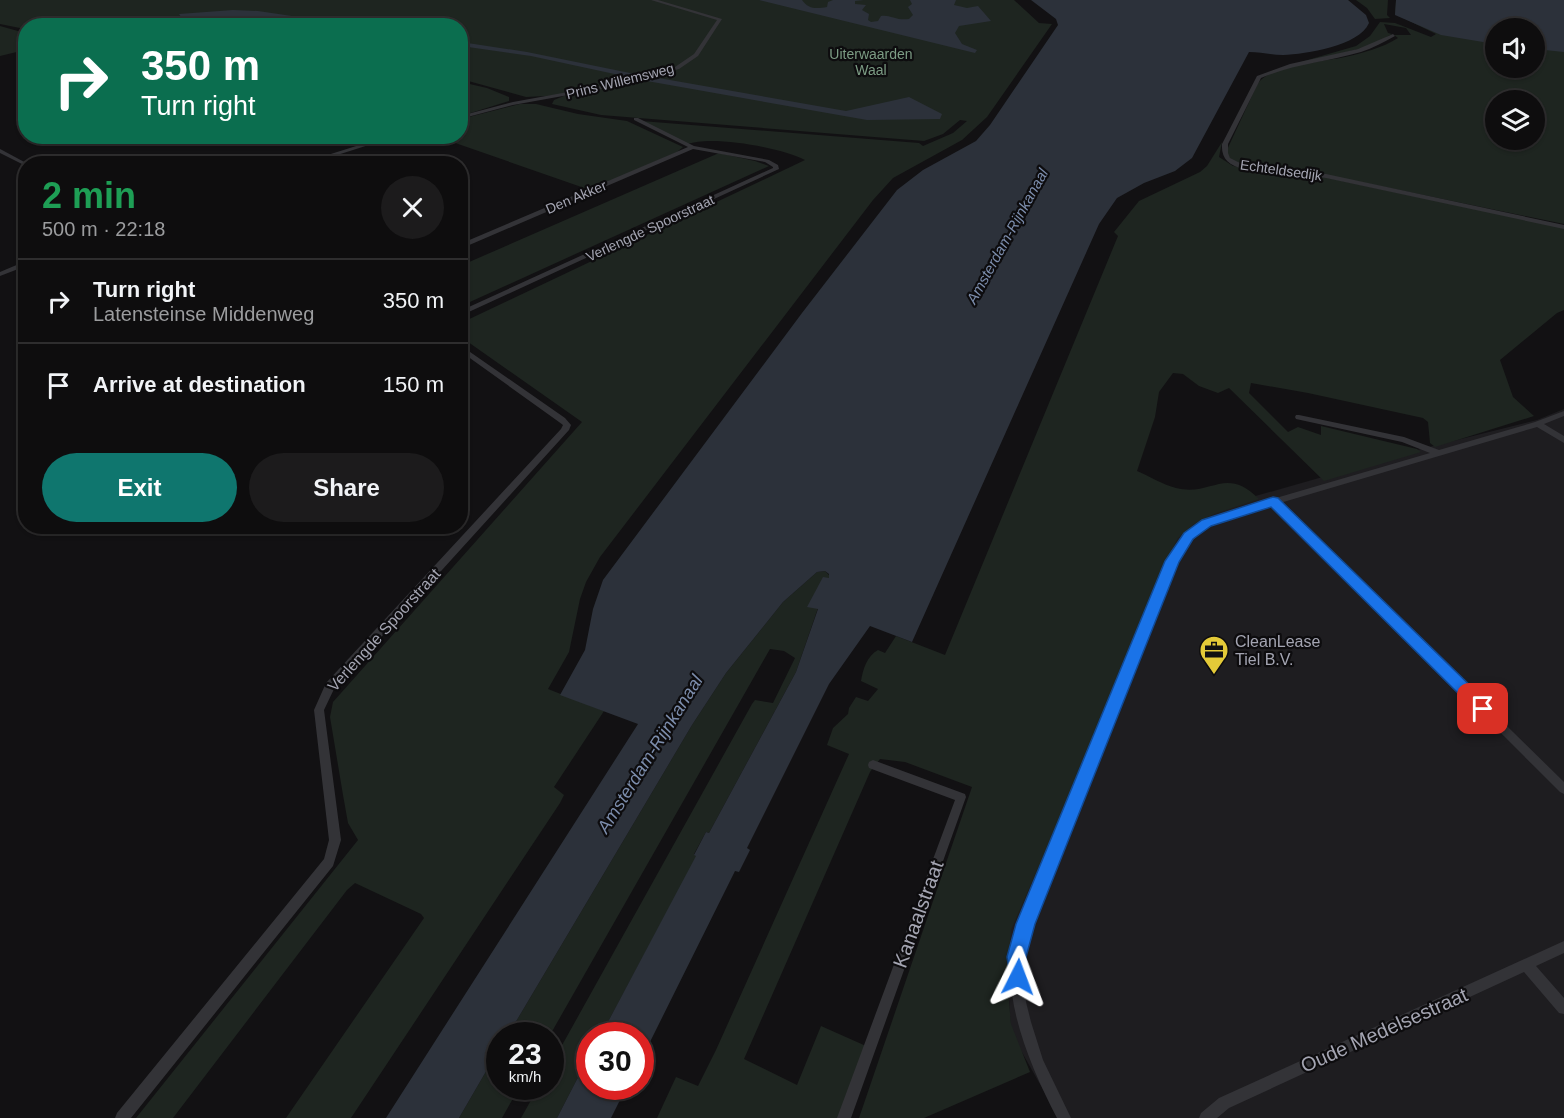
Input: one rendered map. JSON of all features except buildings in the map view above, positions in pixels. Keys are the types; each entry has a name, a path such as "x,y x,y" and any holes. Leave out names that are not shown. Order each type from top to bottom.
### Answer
{"street":[{"name":"Prins Willemsweg","path":"468,116 634,81 686,63 696,55 720,19 653,0"},
{"name":"Echteldsedijk","path":"1393,35 1361,51 1275,70 1259,77 1225,144 1226,158 1243,167 1326,176 1564,227"},
{"path":"636,120 692,147"},
{"path":"328,156 368,144"},
{"name":"Verlengde Spoorstraat","path":"468,310 774,171 776,166 767,161 692,147"},
{"name":"Den Akker","path":"468,244 692,147"},
{"path":"0,152 18,160"},
{"path":"0,274 18,266"},
{"name":"Verlengde Spoorstraat","path":"122,1118 329,862 335,840 319,710 330,686 565,430 567,425 561,420 468,354"},
{"path":"1064,1118 1031,1049 1025,1029 1019,996 1017,957 1026,924 1172,561 1188,536 1217,518 1538,424 1564,412"},
{"path":"1299,417 1404,441 1436,453"},
{"path":"1538,424 1564,440"},
{"path":"1273,501 1564,789"},
{"name":"Kanaalstraat","path":"844,1118 961,797 873,765"},
{"name":"Oude Medelsestraat","path":"1206,1118 1224,1103 1564,947"},
{"path":"1527,965 1564,1008"}],"shaded area":[{"path":"1564,409 1564,1118 1059,1118 1011,1033 1005,929 1170,532 1217,507 1417,450 1537,420"}],"green space":[{"name":"Uiterwaarden Waal","path":"0,0 1014,0 1039,23 1052,24 987,117 962,140 893,178 873,200 600,557 586,582 580,599 569,652 548,689 604,711 554,787 564,795 560,803 351,1118 286,1118 424,918 421,914 355,883 347,890 173,1118 136,1118 358,840 348,823 330,717 333,702 582,422 468,342 468,320 805,160 781,151 747,144 713,141 688,144 641,121 919,143 923,146 953,133 967,121 960,120 943,134 924,141 601,115 552,104 554,100 566,95 526,97 468,81 468,18 18,18 18,28 0,24"},
{"path":"1356,0 1388,0 1387,15 1390,18 1375,19 1367,8"},
{"path":"1396,0 1533,18 1485,18 1485,78 1545,78 1545,20 1564,22 1564,224 1356,181 1243,166 1231,160 1226,152 1257,85 1263,78 1284,69 1372,50 1398,38 1394,35 1411,35 1406,28 1384,24 1388,33 1392,34 1371,46 1280,68 1356,46 1370,36 1380,22 1395,23 1431,37 1436,34 1395,14"},
{"path":"0,26 18,31 18,52 0,56"},
{"path":"468,84 509,97 509,101 468,114"},
{"path":"520,104 536,104 578,114 627,121 683,147 677,152 590,190 458,144 468,144 468,117"},
{"path":"1222,142 1219,157 1233,166 1328,178 1564,228 1564,310 1557,313 1500,360 1513,397 1534,416 1435,447 1430,443 1428,422 1423,418 1251,383 1249,393 1288,432 1298,427 1321,435 1321,426 1417,449 1421,452 1324,481 1229,388 1218,393 1199,386 1183,374 1173,373 1159,392 1155,417 1137,471 1171,487 1189,490 1218,484 1237,484 1259,499 1214,514 1194,524 1178,538 1161,572 1094,741 1011,930 1007,978 1011,1024 1030,1072 924,1118 859,1118 972,787 905,762 880,759 870,772 744,1059 797,1085 821,1026 866,1046 840,1118 657,1118 676,1077 698,1086 716,1050 849,754 827,745 833,728 848,714 856,697 868,701 878,689 861,681 868,659 878,650 885,653 896,636 945,655 1118,236 1114,232 1139,201 1200,172 1207,166"},
{"path":"719,153 769,166 468,303 468,263"},
{"path":"825,571 830,576 814,607 818,608 796,672 709,833 706,832 694,854 697,856 608,1022 576,1022 576,1081 557,1118 521,1118 531,1100 564,1100 564,1042 752,704 755,700 773,703 795,658 784,651 770,649 557,1022 516,1022 692,725 726,673 783,602 817,572"},
{"path":"486,1071 486,1100 512,1100 502,1118 459,1118"}],"water":[{"path":"759,0 802,0 810,7 816,8 827,7 828,2 833,0 864,0 855,1 855,4 866,5 862,10 869,14 868,20 871,22 878,21 881,16 909,19 913,15 908,7 912,4 910,0 956,0 954,5 967,8 978,6 991,21 959,26 955,33 962,44 977,50 975,53"},
{"name":"Amsterdam-Rijnkanaal","path":"1031,0 1348,0 1366,15 1369,23 1355,38 1331,47 1283,55 1249,52 1192,158 1175,171 1144,183 1117,198 1099,224 912,642 870,626 829,684 747,848 750,850 739,872 735,871 654,1034 654,1022 608,1022 696,856 694,855 706,832 709,833 796,672 818,609 807,607 823,577 829,578 829,574 825,571 817,572 783,602 726,673 692,725 516,1022 486,1022 486,1071 459,1118 386,1118 638,724 560,695 585,650 593,609 603,580 802,313 897,190 923,170 976,141 990,125 1058,25 1056,19"},
{"path":"1396,0 1564,0 1564,52 1545,50 1545,18 1485,18 1485,42 1441,35 1395,15"},
{"path":"233,10 305,18 182,18 179,14"},
{"path":"468,43 846,111 909,97 942,114 940,119 867,120 647,81 531,56 468,47"},
{"path":"576,1081 576,1100 620,1100 611,1118 557,1118"}],"place":[{"name":"CleanLease Tiel B.V.","path":"1214,676"}],"route":[{"path":"1018,977 1017,957 1026,924 1172,561 1188,536 1198,528 1217,518 1273,501 1483,709"}]}
